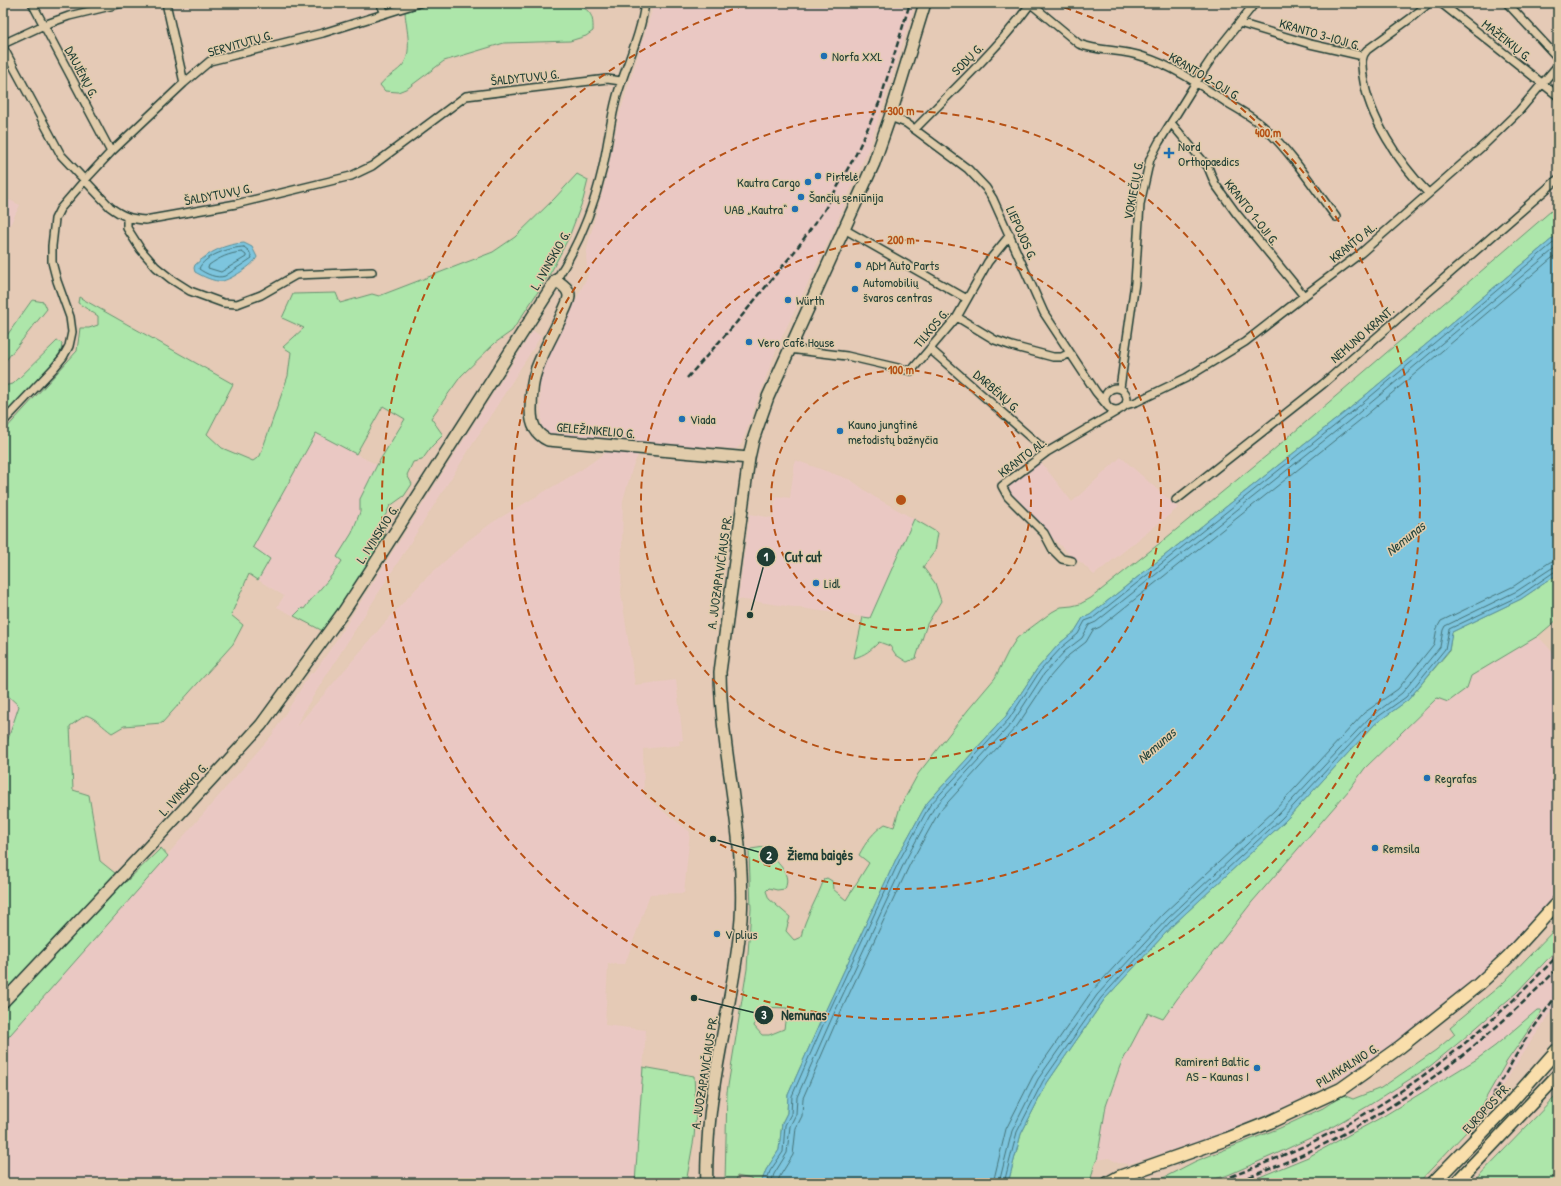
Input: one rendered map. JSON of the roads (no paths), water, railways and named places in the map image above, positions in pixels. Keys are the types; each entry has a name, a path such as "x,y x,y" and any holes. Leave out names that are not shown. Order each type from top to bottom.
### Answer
{"main road":[{"name":"PILIAKALNIO G.","path":"1108,1183 1119,1177 1234,1136 1341,1089 1400,1047 1478,984 1508,957 1558,902"},
{"name":"EUROPOS PR.","path":"1433,1183 1504,1110 1558,1049"},
{"path":"1456,1183 1558,1075"}],"street":[{"name":"DAUJĖNŲ G.","path":"32,3 111,152"},
{"path":"3,44 44,24 69,16 123,3"},
{"path":"166,3 184,83"},
{"path":"380,3 385,13"},
{"name":"SERVITUTŲ G.","path":"84,181 111,152 184,83 210,61 323,33 419,3"},
{"name":"L. IVINSKIO G.","path":"3,1002 246,742 274,708 344,611 370,571 575,248 595,197 602,169 610,123 621,81 641,24 645,3"},
{"name":"A. JUOZAPAVIČIAUS PR.","path":"706,1180 710,1112 737,958 741,918 742,891 740,850 721,700 720,672 749,458 762,413 789,349 874,163 890,117 925,3"},
{"name":"VOKIEČIŲ G.","path":"1120,388 1134,283 1140,204 1150,160 1158,142 1216,52 1255,3"},
{"path":"1363,56 1367,50 1429,3"},
{"name":"MAŽEIKIŲ G.","path":"1441,3 1558,96"},
{"path":"1507,3 1558,58"},
{"name":"KRANTO 2-OJI G.","path":"1031,4 1079,44 1088,47 1130,53 1158,62 1196,83 1254,120 1266,130 1299,167 1336,217"},
{"name":"SODŲ G.","path":"915,129 1010,32 1031,4"},
{"name":"KRANTO 3-IOJI G.","path":"1239,23 1310,44 1363,56 1362,67 1368,98 1383,132 1404,164 1428,194"},
{"name":"ŠALDYTUVŲ G.","path":"3,47 61,155 110,207 127,218 145,220 236,204 351,176 372,166 466,96 607,79 621,81"},
{"name":"KRANTO AL.","path":"1108,405 1112,409 1124,404 1136,402 1186,378 1245,342 1361,253 1491,139 1519,111 1558,65"},
{"name":"LIEPOJOS G.","path":"890,117 906,123 915,129 968,169 978,179 993,199 1044,312 1096,392 1108,405"},
{"name":"KRANTO 1-OJI G.","path":"1171,123 1208,166 1215,184 1236,213 1304,296"},
{"name":"NEMUNO KRANT.","path":"1176,500 1323,384 1558,179"},
{"path":"3,422 54,368 63,357 69,346 72,332 70,317 52,262 52,246 55,218 60,209 84,181"},
{"path":"127,218 127,228 141,250 156,267 190,291 223,303 237,304 261,295 296,275 372,272"},
{"path":"844,229 967,299"},
{"name":"TILKOS G.","path":"789,349 847,356 910,371 957,317 988,262 1010,235"},
{"name":"GELEŽINKELIO G.","path":"556,280 567,289 569,297 534,377 531,416 532,424 537,433 548,440 749,458"},
{"path":"957,317 996,340 1012,346 1053,357 1062,357 1070,353"},
{"name":"DARBĖNŲ G.","path":"930,349 1047,452"},
{"path":"1104,418 1108,405 1105,400 1107,393 1113,388 1120,388 1125,392 1124,404"},
{"path":"1096,392 1107,393"},
{"name":"KRANTO AL.","path":"1072,561 1062,558 1053,550 1044,533 1008,497 1002,486 1047,452 1104,418 1124,404"}],"water":[{"path":"1558,234 1558,574 1521,599 1452,632 1449,650 1408,700 1375,724 1285,821 1173,925 1104,1000 1047,1083 1021,1134 1008,1183 761,1183 766,1170 779,1150 782,1123 787,1113 788,1095 897,857 927,803 1006,716 1037,669 1059,644 1075,631 1083,618 1090,615 1349,409"},
{"path":"244,243 252,247 257,257 247,268 236,275 226,280 215,281 195,272 195,265 206,256 224,247"}],"railway":[{"path":"687,378 736,323 795,251 825,209 856,154 880,101 910,3"},
{"path":"1214,1183 1300,1148 1349,1123 1378,1106 1434,1068 1460,1047 1511,1002 1558,955"},
{"path":"1232,1183 1323,1145 1408,1095 1486,1036 1523,1003 1558,968"},
{"path":"1443,1183 1523,1043 1558,993"}],"place":[{"name":"Norfa XXL","path":"824,56"},
{"name":"Nord Orthopaedics","path":"1169,153"},
{"name":"Pirtelė","path":"818,176"},
{"name":"Kautra Cargo","path":"808,182"},
{"name":"Šančių seniūnija","path":"801,197"},
{"name":"UAB „Kautra“","path":"795,209"},
{"name":"ADM Auto Parts","path":"858,265"},
{"name":"Automobilių švaros centras","path":"855,289"},
{"name":"Würth","path":"788,300"},
{"name":"Vero Cafe House","path":"749,342"},
{"name":"Viada","path":"682,419"},
{"name":"Kauno jungtinė metodistų bažnyčia","path":"840,431"},
{"name":"Lidl","path":"816,583"},
{"name":"Cut cut","path":"750,615"},
{"name":"Regrafas","path":"1427,778"},
{"name":"Žiema baigės","path":"713,839"},
{"name":"Remsila","path":"1375,848"},
{"name":"V plius","path":"717,934"},
{"name":"Nemunas","path":"694,998"},
{"name":"Ramirent Baltic AS - Kaunas I","path":"1257,1068"}]}
